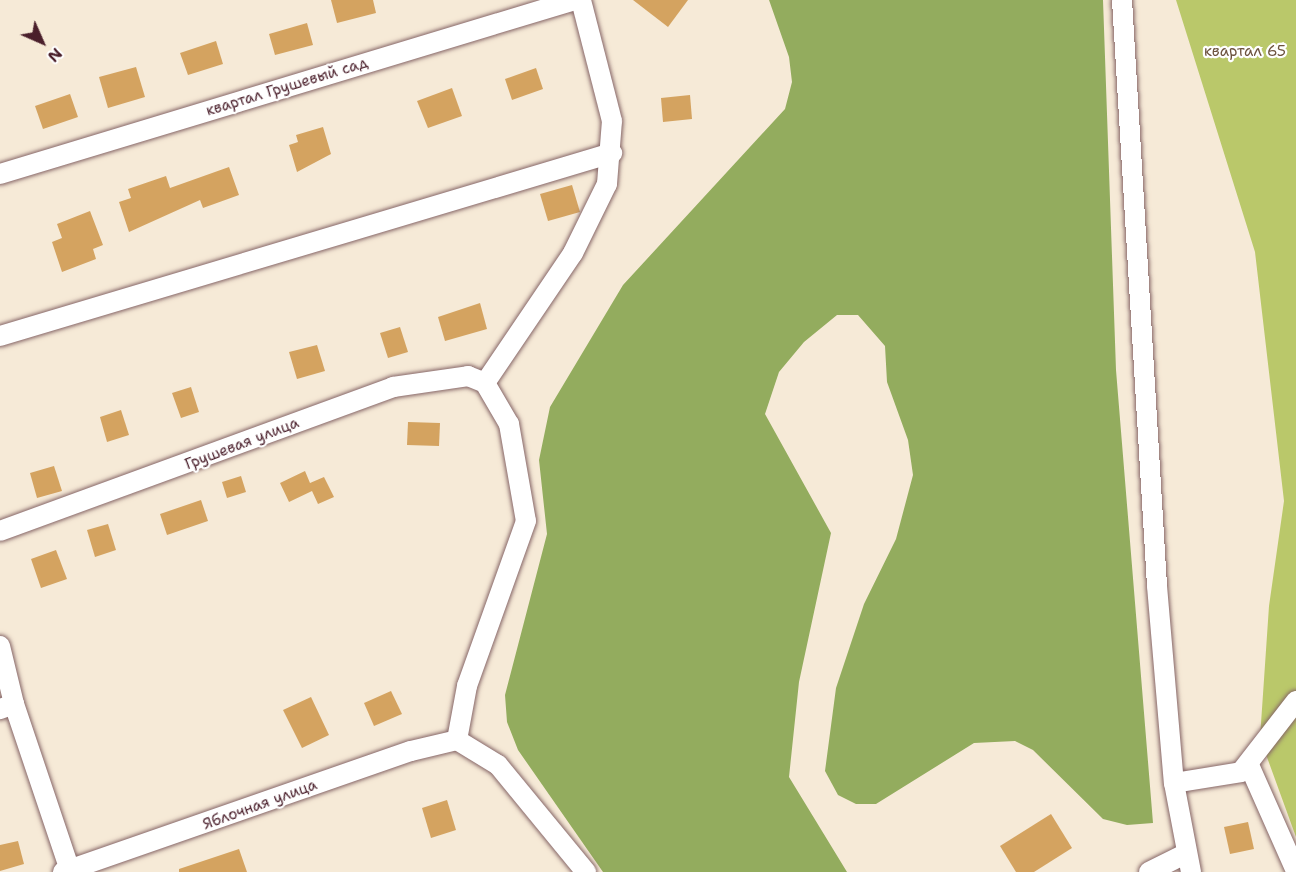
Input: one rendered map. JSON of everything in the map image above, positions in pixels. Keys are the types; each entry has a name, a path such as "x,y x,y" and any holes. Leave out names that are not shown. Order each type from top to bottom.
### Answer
{"street":[{"name":"квартал Грушевый сад","path":"0,174 575,0"},
{"path":"581,0 612,122 612,153 607,184 578,244 485,383 510,424 526,521 467,686 457,740 498,765 586,872"},
{"path":"1122,0 1174,783 1188,863 1149,872"},
{"path":"0,336 612,153"},
{"name":"Грушевая улица","path":"0,531 393,387 468,376 485,383"},
{"path":"0,646 7,706 67,871"},
{"path":"1174,783 1231,777 1249,765 1295,705"},
{"name":"Яблочная улица","path":"67,871 114,865 411,751 457,740"},
{"path":"1249,765 1296,871"}],"green space":[{"path":"769,0 1103,0 1116,370 1153,823 1127,825 1103,819 1033,750 1015,741 974,743 876,804 856,804 838,795 825,771 836,688 864,604 896,539 913,475 908,440 887,382 885,346 858,315 837,315 804,342 779,372 765,414 831,533 799,682 789,777 847,872 603,872 518,750 507,722 505,695 547,534 539,460 550,407 623,285 785,109 792,82 789,57"},
{"name":"квартал 65","path":"1176,0 1296,0 1296,837 1260,738 1269,606 1284,501 1255,252"}],"building":[{"path":"331,0 373,0 376,13 337,23"},
{"path":"633,0 688,0 668,27"},
{"path":"307,23 313,45 275,55 269,34"},
{"path":"216,41 223,64 188,75 180,53"},
{"path":"136,67 145,97 108,108 99,77"},
{"path":"536,68 543,89 512,100 505,79"},
{"path":"452,88 462,116 428,128 417,101"},
{"path":"70,94 78,117 43,129 35,106"},
{"path":"690,95 692,119 663,122 661,98"},
{"path":"323,127 331,154 297,172 289,145 298,142 296,135"},
{"path":"229,167 239,195 203,208 200,200 129,232 119,202 131,198 128,189 166,176 170,188"},
{"path":"572,185 580,212 548,221 540,194"},
{"path":"90,211 103,245 93,249 96,259 62,272 52,242 62,238 57,224"},
{"path":"480,303 487,329 445,341 438,317"},
{"path":"400,327 408,352 388,358 380,333"},
{"path":"317,345 325,371 297,379 289,352"},
{"path":"191,387 199,412 181,418 172,393"},
{"path":"121,410 129,435 107,442 100,417"},
{"path":"408,422 440,423 439,446 407,445"},
{"path":"54,466 62,491 37,498 30,473"},
{"path":"305,471 310,483 324,477 334,497 318,504 312,491 289,502 280,483"},
{"path":"241,476 246,492 227,498 222,482"},
{"path":"201,500 208,521 167,535 160,514"},
{"path":"108,524 116,550 95,557 87,530"},
{"path":"56,550 67,579 41,588 31,559"},
{"path":"391,691 402,714 374,726 364,703"},
{"path":"311,697 329,735 302,748 283,710"},
{"path":"447,800 456,830 431,838 422,808"},
{"path":"1051,814 1072,848 1034,872 1016,872 1000,846"},
{"path":"1248,822 1254,849 1230,854 1224,827"},
{"path":"18,841 24,864 0,871 0,845"},
{"path":"239,849 247,872 179,872 179,869"}]}
